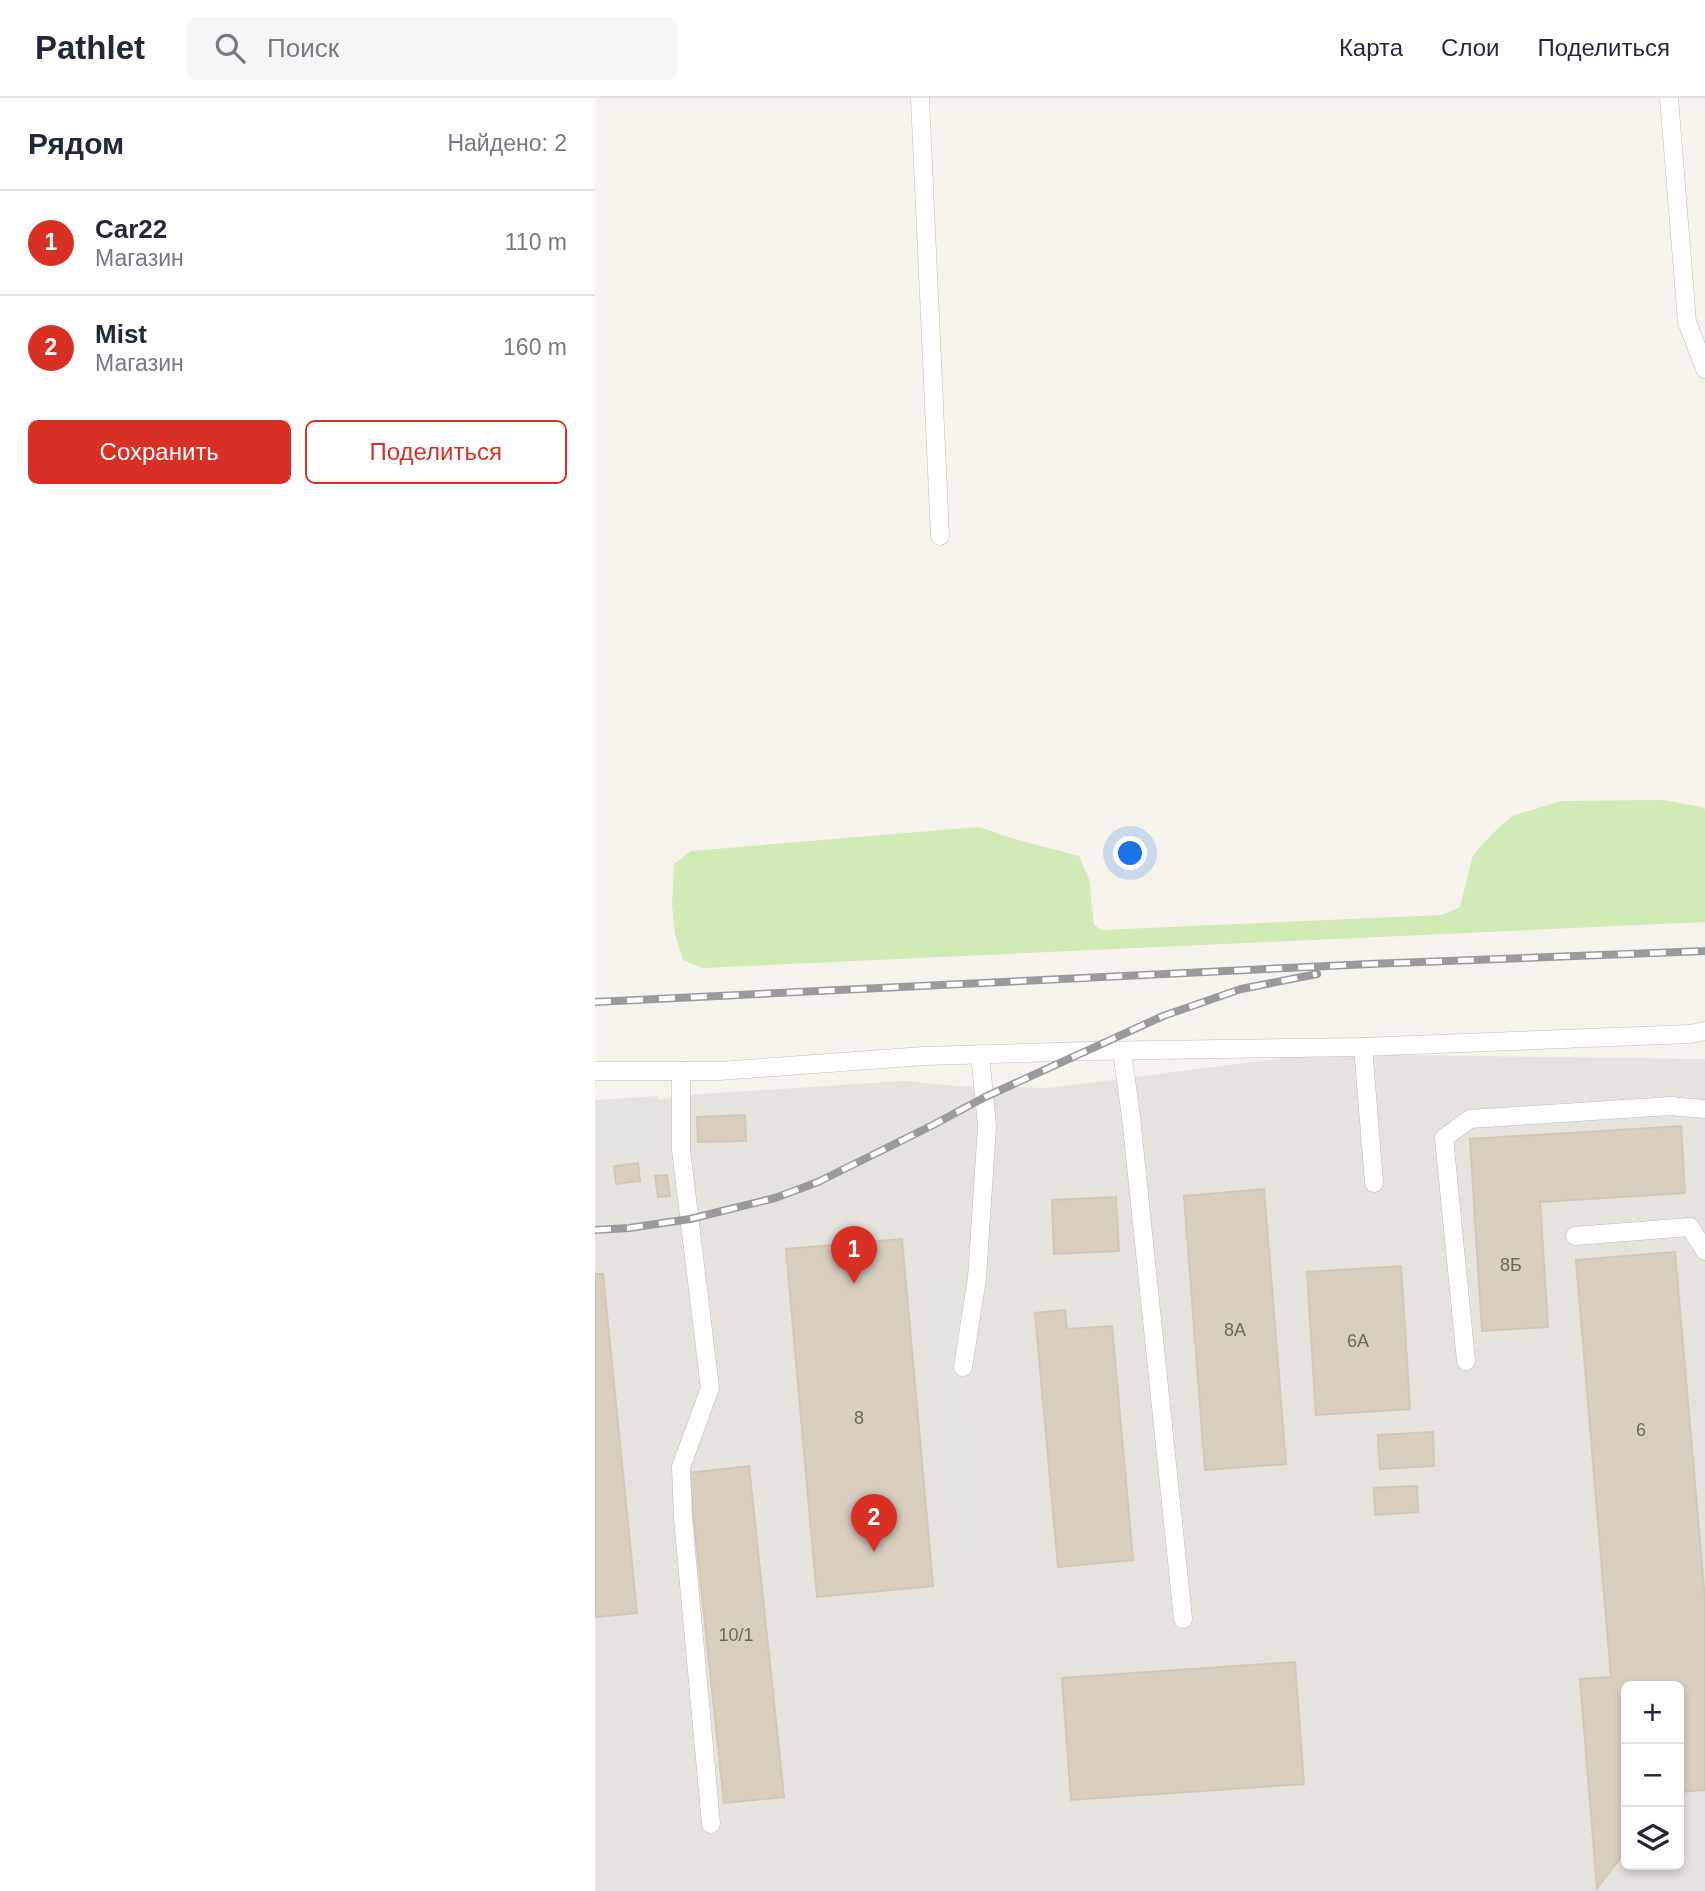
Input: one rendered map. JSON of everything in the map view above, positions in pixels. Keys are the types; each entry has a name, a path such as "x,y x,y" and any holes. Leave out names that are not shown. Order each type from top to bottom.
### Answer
{"lane":[{"path":"920,98 940,536"},
{"path":"1669,98 1687,323 1705,369"},
{"path":"595,1071 719,1071 923,1056 1363,1047 1705,1031"},
{"path":"1363,1047 1374,1183"},
{"path":"1122,1051 1183,1619"},
{"path":"963,1367 977,1278 987,1126 980,1054"},
{"path":"681,1071 681,1150 710,1388 681,1467 683,1518 711,1824"},
{"path":"1466,1361 1444,1138 1470,1119 1670,1106 1705,1109"},
{"path":"1575,1236 1690,1227 1705,1251"}],"shaded area":[{"path":"1318,1054 1705,1059 1705,1891 595,1891 595,1108 702,1094 904,1081 956,1086 1048,1088"},
{"path":"658,1096 664,1152 595,1158 595,1100"},
{"path":"956,1269 989,1557 952,1561 920,1273"}],"green space":[{"path":"1663,800 1705,809 1705,922 702,968 683,960 675,934 672,905 674,864 691,851 979,827 1079,856 1089,879 1094,925 1102,930 1441,915 1460,907 1473,855 1512,816 1561,801"}],"building":[{"path":"745,1115 746,1141 698,1142 697,1117"},
{"path":"1681,1126 1685,1193 1540,1202 1548,1327 1482,1331 1470,1139"},
{"path":"638,1163 640,1181 616,1184 614,1166"},
{"path":"667,1175 670,1196 658,1197 655,1176"},
{"path":"1264,1189 1286,1464 1205,1470 1184,1196"},
{"path":"1116,1197 1119,1251 1054,1254 1052,1200"},
{"path":"902,1239 933,1586 817,1597 786,1249"},
{"path":"1675,1252 1705,1600 1705,1790 1684,1792 1684,1681 1621,1681 1621,1857 1597,1888 1580,1679 1611,1677 1576,1260"},
{"path":"1401,1266 1410,1409 1316,1415 1307,1272"},
{"path":"595,1274 603,1274 637,1613 595,1617"},
{"path":"1065,1310 1067,1329 1112,1326 1133,1560 1058,1567 1035,1313"},
{"path":"1433,1432 1434,1466 1380,1469 1378,1435"},
{"path":"749,1466 784,1797 724,1803 689,1473"},
{"path":"1417,1486 1418,1512 1375,1515 1374,1488"},
{"path":"1295,1662 1304,1784 1071,1800 1062,1678"}],"railway":[{"path":"595,1002 1369,964 1705,951"},
{"path":"595,1230 690,1219 775,1198 818,1182 985,1097 1163,1016 1241,989 1317,974"}],"place":[{"name":"Car22","path":"854,1284"},
{"name":"Mist","path":"874,1552"}]}
